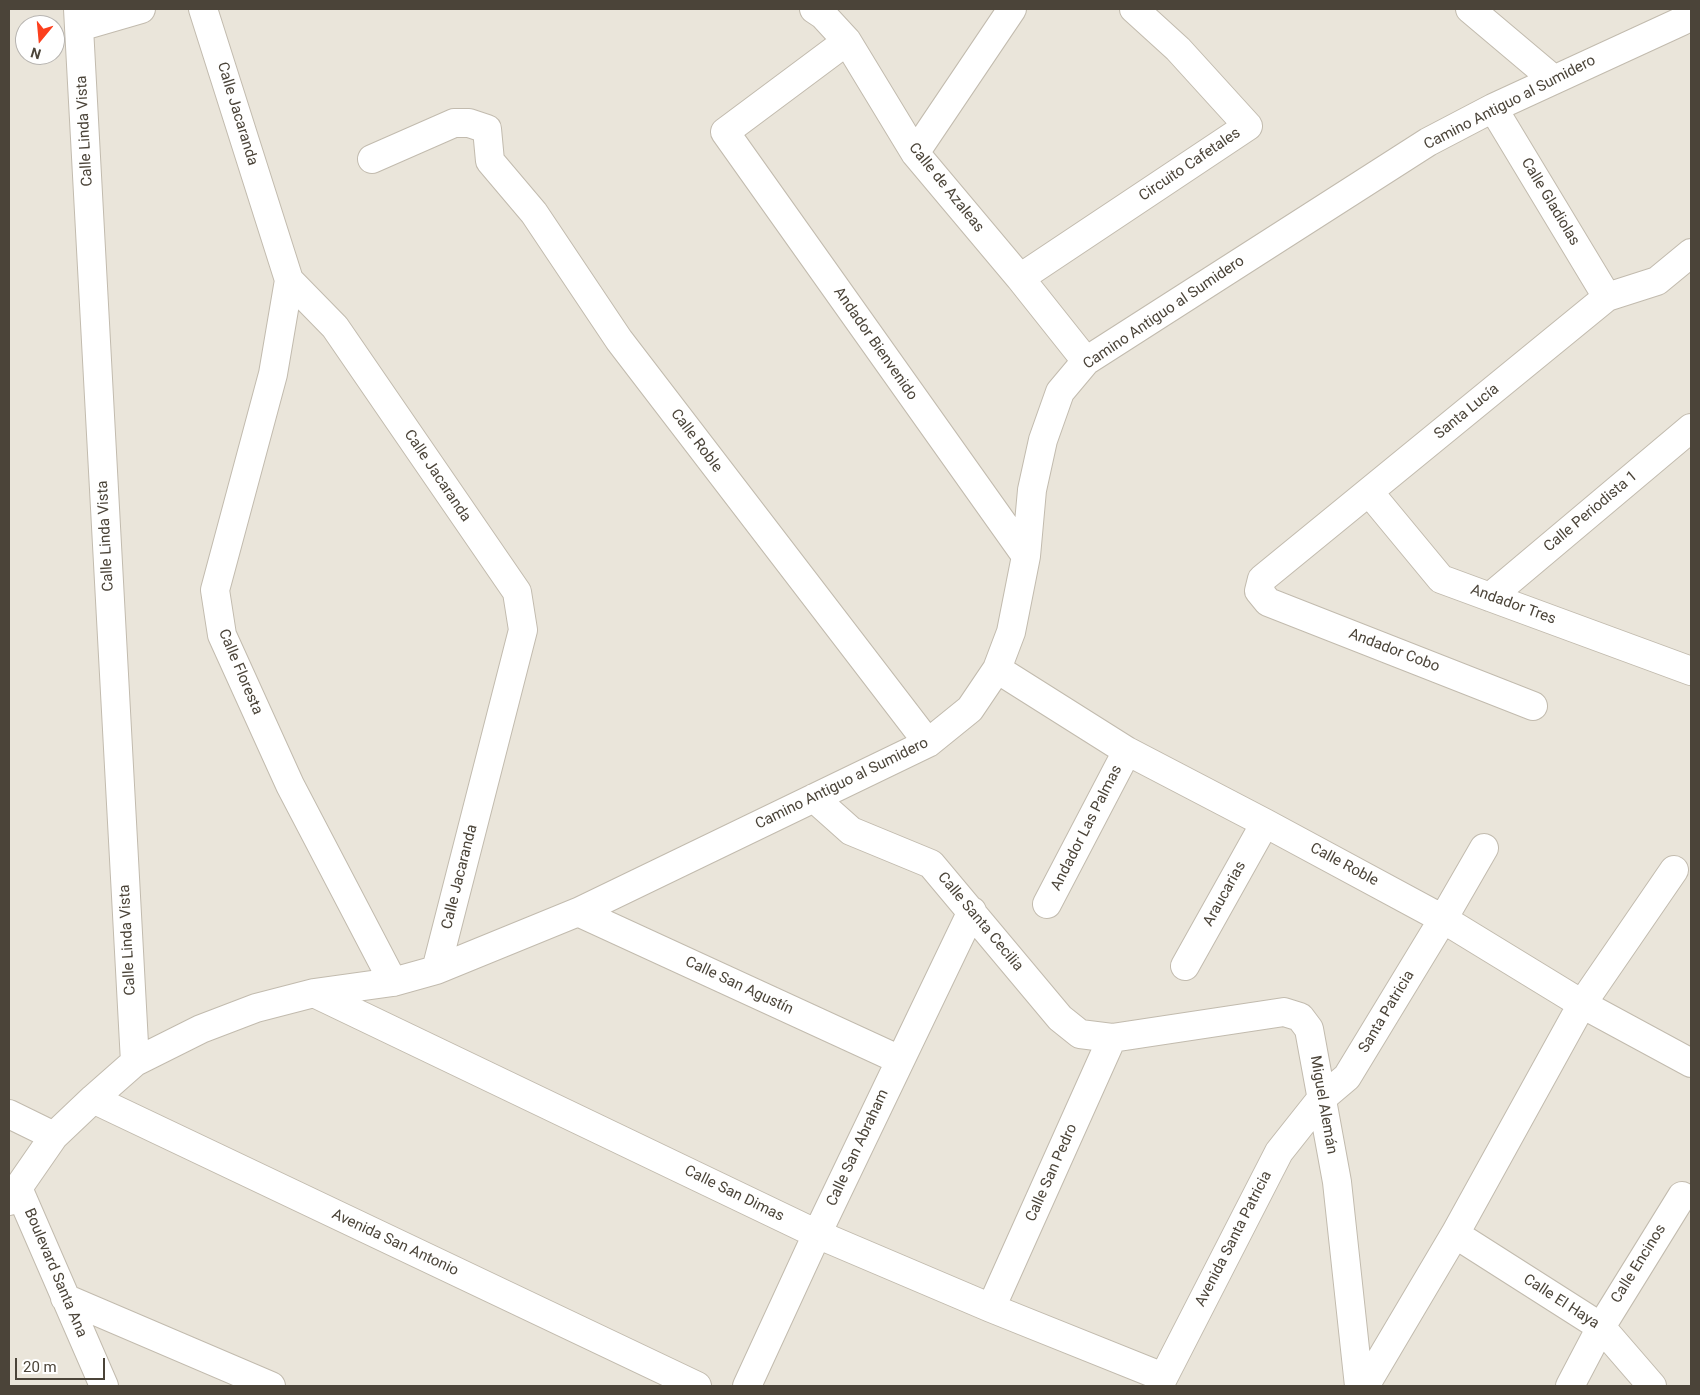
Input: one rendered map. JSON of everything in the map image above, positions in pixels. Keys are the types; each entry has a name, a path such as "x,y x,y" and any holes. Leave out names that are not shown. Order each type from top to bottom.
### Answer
{"street":[{"path":"79,18 142,9"},
{"name":"Calle Jacaranda","path":"203,9 288,280 335,327 517,592 523,630 436,970"},
{"name":"Calle de Azaleas","path":"814,9 823,15 847,41 915,153 1020,278 1086,361"},
{"path":"915,153 1012,9"},
{"name":"Circuito Cafetales","path":"1020,278 1248,126 1178,49 1134,9"},
{"path":"1470,9 1553,79"},
{"name":"Camino Antiguo al Sumidero","path":"13,1194 54,1136 135,1062 201,1029 256,1008 314,993 393,982 436,970 578,912 928,743 970,710 997,669 1011,632 1026,556 1032,490 1043,440 1060,392 1086,361 1428,142 1680,15"},
{"name":"Calle Linda Vista","path":"79,18 135,1062"},
{"name":"Andador Bienvenido","path":"847,41 725,132 1026,556"},
{"name":"Calle Gladiolas","path":"1493,108 1607,297"},
{"name":"Calle Roble","path":"372,159 454,123 469,123 487,129 490,161 534,213 619,340 928,743"},
{"name":"Santa Lucía","path":"1259,591 1262,579 1607,297 1657,281 1691,253"},
{"name":"Calle Floresta","path":"288,280 273,374 215,590 222,635 282,767 393,982"},
{"name":"Calle Periodista 1","path":"1490,597 1691,428"},
{"name":"Andador Tres","path":"1369,492 1441,579 1691,671"},
{"name":"Andador Cobo","path":"1259,591 1268,602 1533,706"},
{"name":"Calle Roble","path":"997,669 1127,751 1443,919 1582,1004 1691,1063"},
{"name":"Andador Las Palmas","path":"1047,904 1127,751"},
{"name":"Calle Santa Cecilia","path":"814,798 852,831 932,864 1060,1018 1080,1034 1112,1038"},
{"name":"Araucarias","path":"1185,966 1265,823"},
{"name":"Santa Patricia","path":"1322,1099 1347,1077 1484,848"},
{"path":"1365,1386 1455,1234 1582,1004 1674,870"},
{"name":"Calle San Abraham","path":"747,1386 817,1234 972,911"},
{"name":"Calle San Agustín","path":"578,912 900,1060"},
{"name":"Calle San Dimas","path":"314,993 817,1234 1161,1382"},
{"name":"Miguel Alemán","path":"1112,1038 1284,1012 1300,1017 1309,1029 1337,1182 1359,1386"},
{"name":"Calle San Pedro","path":"992,1308 1112,1038"},
{"name":"Avenida San Antonio","path":"93,1099 697,1386"},
{"name":"Avenida Santa Patricia","path":"1161,1382 1279,1152 1322,1099"},
{"path":"9,1114 54,1136"},
{"name":"Boulevard Santa Ana","path":"13,1194 65,1298 104,1386"},
{"name":"Calle Encinos","path":"1570,1386 1601,1327 1682,1196"},
{"name":"Calle El Haya","path":"1455,1234 1601,1327 1652,1386"},
{"path":"65,1298 271,1386"}],"shaded area":[{"path":"9,9 1691,9 1691,1386 9,1386"}]}
